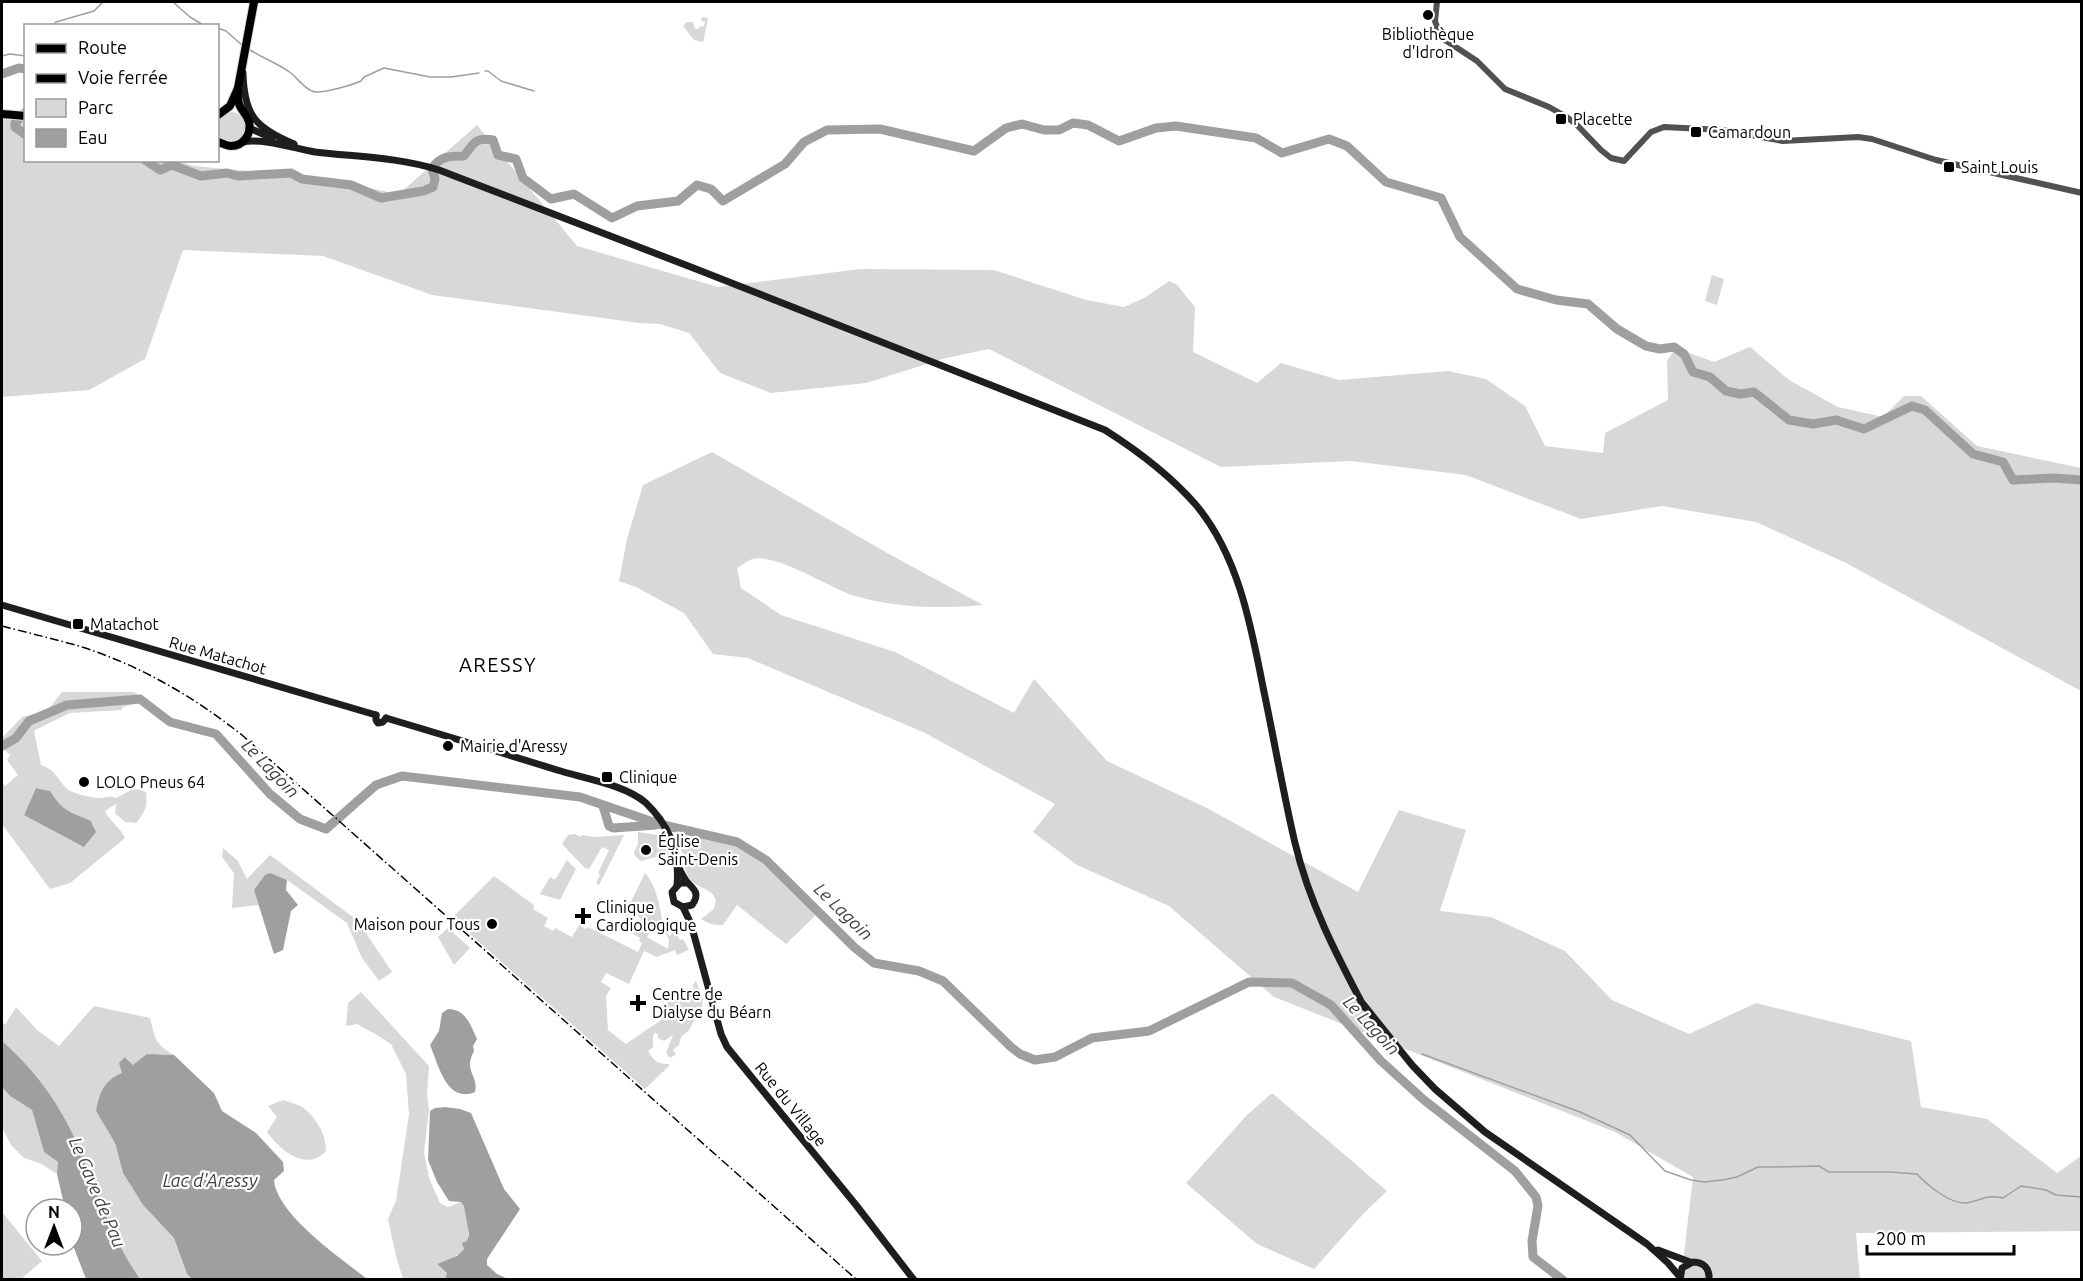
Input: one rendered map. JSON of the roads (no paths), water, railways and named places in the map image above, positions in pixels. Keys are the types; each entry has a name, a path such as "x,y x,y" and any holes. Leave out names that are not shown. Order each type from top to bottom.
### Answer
{"main road":[{"path":"242,142 246,138 249,122 238,105 238,88 254,2"},
{"path":"243,62 244,94 254,118 272,135 294,144"},
{"path":"219,114 227,109 238,88"},
{"path":"227,109 241,112"},
{"path":"2,114 24,116"},
{"path":"249,128 266,136 330,152 428,166 673,261 695,273 1127,444 1174,482 1197,506 1214,531 1227,558 1242,597 1253,637 1295,844 1311,897 1364,1007 1435,1089 1485,1132 1647,1245 1668,1263 1680,1278"},
{"path":"219,141 231,146 242,142 257,141 315,152 330,152"},
{"name":"Rue Matachot","path":"2,605 376,715 378,723 383,722 386,718 618,788 645,802 662,821 669,834 678,868"},
{"path":"678,868 695,890 696,895 692,905 682,907 674,902 672,892 677,885 678,868"},
{"path":"677,885 688,883"},
{"name":"Rue du Village","path":"691,924 692,905"},
{"name":"Rue du Village","path":"682,907 691,924 721,1034 727,1047 914,1280"},
{"path":"1647,1245 1673,1257 1705,1266 1710,1275 1709,1280"},
{"path":"1680,1278 1682,1268 1690,1262"}],"street":[{"path":"1437,2 1435,21 1439,33 1445,40 1477,61 1505,89 1565,116 1611,158 1624,161 1651,132 1664,127 1723,130 1783,141 1858,137 1872,139 1936,160 2082,193"}],"water":[{"path":"36,788 50,791 64,808 91,821 96,832 84,847 24,815"},
{"path":"270,873 287,880 286,890 298,905 291,911 283,950 274,954 254,890 265,875"},
{"path":"448,1009 464,1015 477,1039 473,1046 474,1051 470,1064 476,1086 475,1092 465,1094 450,1087 440,1071 430,1045 439,1031 442,1013"},
{"path":"2,1041 35,1074 62,1113 112,1229 140,1279 86,1279 77,1257 84,1257 84,1197 62,1197 57,1174 58,1162 44,1152 32,1110 10,1096 2,1087"},
{"name":"Lac d'Aressy","path":"147,1054 174,1055 214,1093 222,1111 256,1133 283,1162 284,1171 274,1180 286,1207 312,1235 367,1279 192,1279 187,1274 174,1238 143,1205 123,1173 115,1143 96,1111 104,1087 122,1073 119,1063 125,1057 133,1065"},
{"path":"445,1107 471,1113 504,1189 520,1209 487,1259 487,1265 497,1274 508,1279 445,1279 447,1273 437,1264 457,1256 464,1249 462,1243 467,1241 469,1234 464,1206 461,1202 449,1201 437,1182 428,1160 430,1111"}],"waterway":[{"path":"54,24 94,11 103,2"},
{"path":"173,2 202,24"},
{"path":"219,28 226,31 243,46"},
{"path":"250,50 291,73 306,88 316,92 357,83 364,77 384,68 430,77 479,73"},
{"path":"2,56 10,54 24,56"},
{"path":"2,74 19,68 24,69"},
{"path":"485,71 501,81 534,91"},
{"path":"24,114 15,123 15,127 24,134"},
{"path":"148,162 160,170 172,165 201,176 227,173 238,176 291,173 302,179 351,185 381,198 423,191 433,187 435,179 432,169 438,161 464,156 473,144 487,139 493,140 498,155 516,159 523,178 551,199 574,194 612,218 637,206 678,201 697,185 711,189 723,201 785,164 804,142 827,130 880,129 974,151 1006,128 1022,124 1044,130 1059,130 1073,123 1088,125 1119,141 1156,128 1176,126 1256,138 1282,153 1329,139 1347,146 1386,182 1441,198 1460,237 1517,289 1556,300 1588,304 1617,329 1646,346 1660,349 1674,347 1684,354 1693,372 1710,377 1726,391 1740,394 1754,392 1789,420 1813,424 1836,420 1864,429 1912,406 1925,410 1973,454 2003,462 2013,480 2054,478 2082,480"},
{"name":"Le Lagoin","path":"2,746 16,738 29,721 67,705 140,699 170,722 216,734 270,794 300,819 326,829 376,785 402,776 580,797 659,824 737,842 766,860 854,947 874,963 919,971 943,981 1011,1047 1020,1054 1035,1060 1055,1057 1092,1038 1149,1031 1249,982 1292,983 1331,1005 1381,1061 1424,1100 1515,1171 1536,1197 1538,1206 1532,1241 1533,1257 1563,1280"},
{"path":"603,806 609,826 613,828 656,825"},
{"path":"1422,1054 1580,1112 1630,1135 1665,1171 1691,1180 1704,1182 1722,1180 1737,1177 1758,1167 1819,1166 1829,1172 1917,1174 1939,1193 1966,1203 1983,1198 2003,1198 2021,1186 2046,1190 2056,1195 2082,1197"}],"railway":[{"path":"2,626 82,647 125,663 186,695 242,735 857,1280"}],"place":[{"name":"Bibliothèque d'Idron","path":"1428,15"},
{"name":"Placette","path":"1561,119"},
{"name":"Camardoun","path":"1696,132"},
{"name":"Saint Louis","path":"1949,167"},
{"name":"Matachot","path":"78,624"},
{"name":"Mairie d'Aressy","path":"448,746"},
{"name":"Clinique","path":"607,777"},
{"name":"LOLO Pneus 64","path":"84,782"},
{"name":"Église Saint-Denis","path":"646,850"},
{"name":"Clinique Cardiologique","path":"583,916"},
{"name":"Maison pour Tous","path":"492,924"},
{"name":"Centre de Dialyse du Béarn","path":"638,1003"}],"district":[{"name":"ARESSY","path":"498,664"}],"water label":[{"name":"Le Gave de Pau","path":"98,1192"}]}
